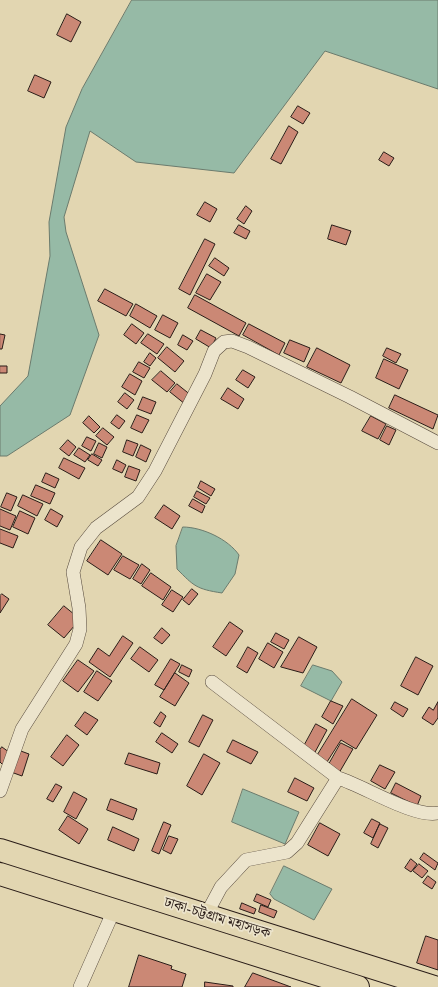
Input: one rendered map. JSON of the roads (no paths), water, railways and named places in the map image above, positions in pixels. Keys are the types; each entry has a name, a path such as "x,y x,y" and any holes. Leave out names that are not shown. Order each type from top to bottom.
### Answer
{"highway":[{"name":"ঢাকা-চট্টগ্রাম মহাসড়ক","path":"0,850 434,987"},
{"name":"ঢাকা-চট্টগ্রাম মহাসড়ক","path":"0,874 358,987"}],"street":[{"path":"0,791 22,729 76,644 80,629 79,608 73,572 81,547 96,528 138,497 155,471 205,374 214,351 224,342 232,341 248,347 350,397 438,443"},
{"path":"212,682 338,778 353,783 417,812 432,814 438,812"},
{"path":"206,915 221,887 242,863 246,860 287,852 297,843 338,778"},
{"path":"80,987 114,910"}]}
